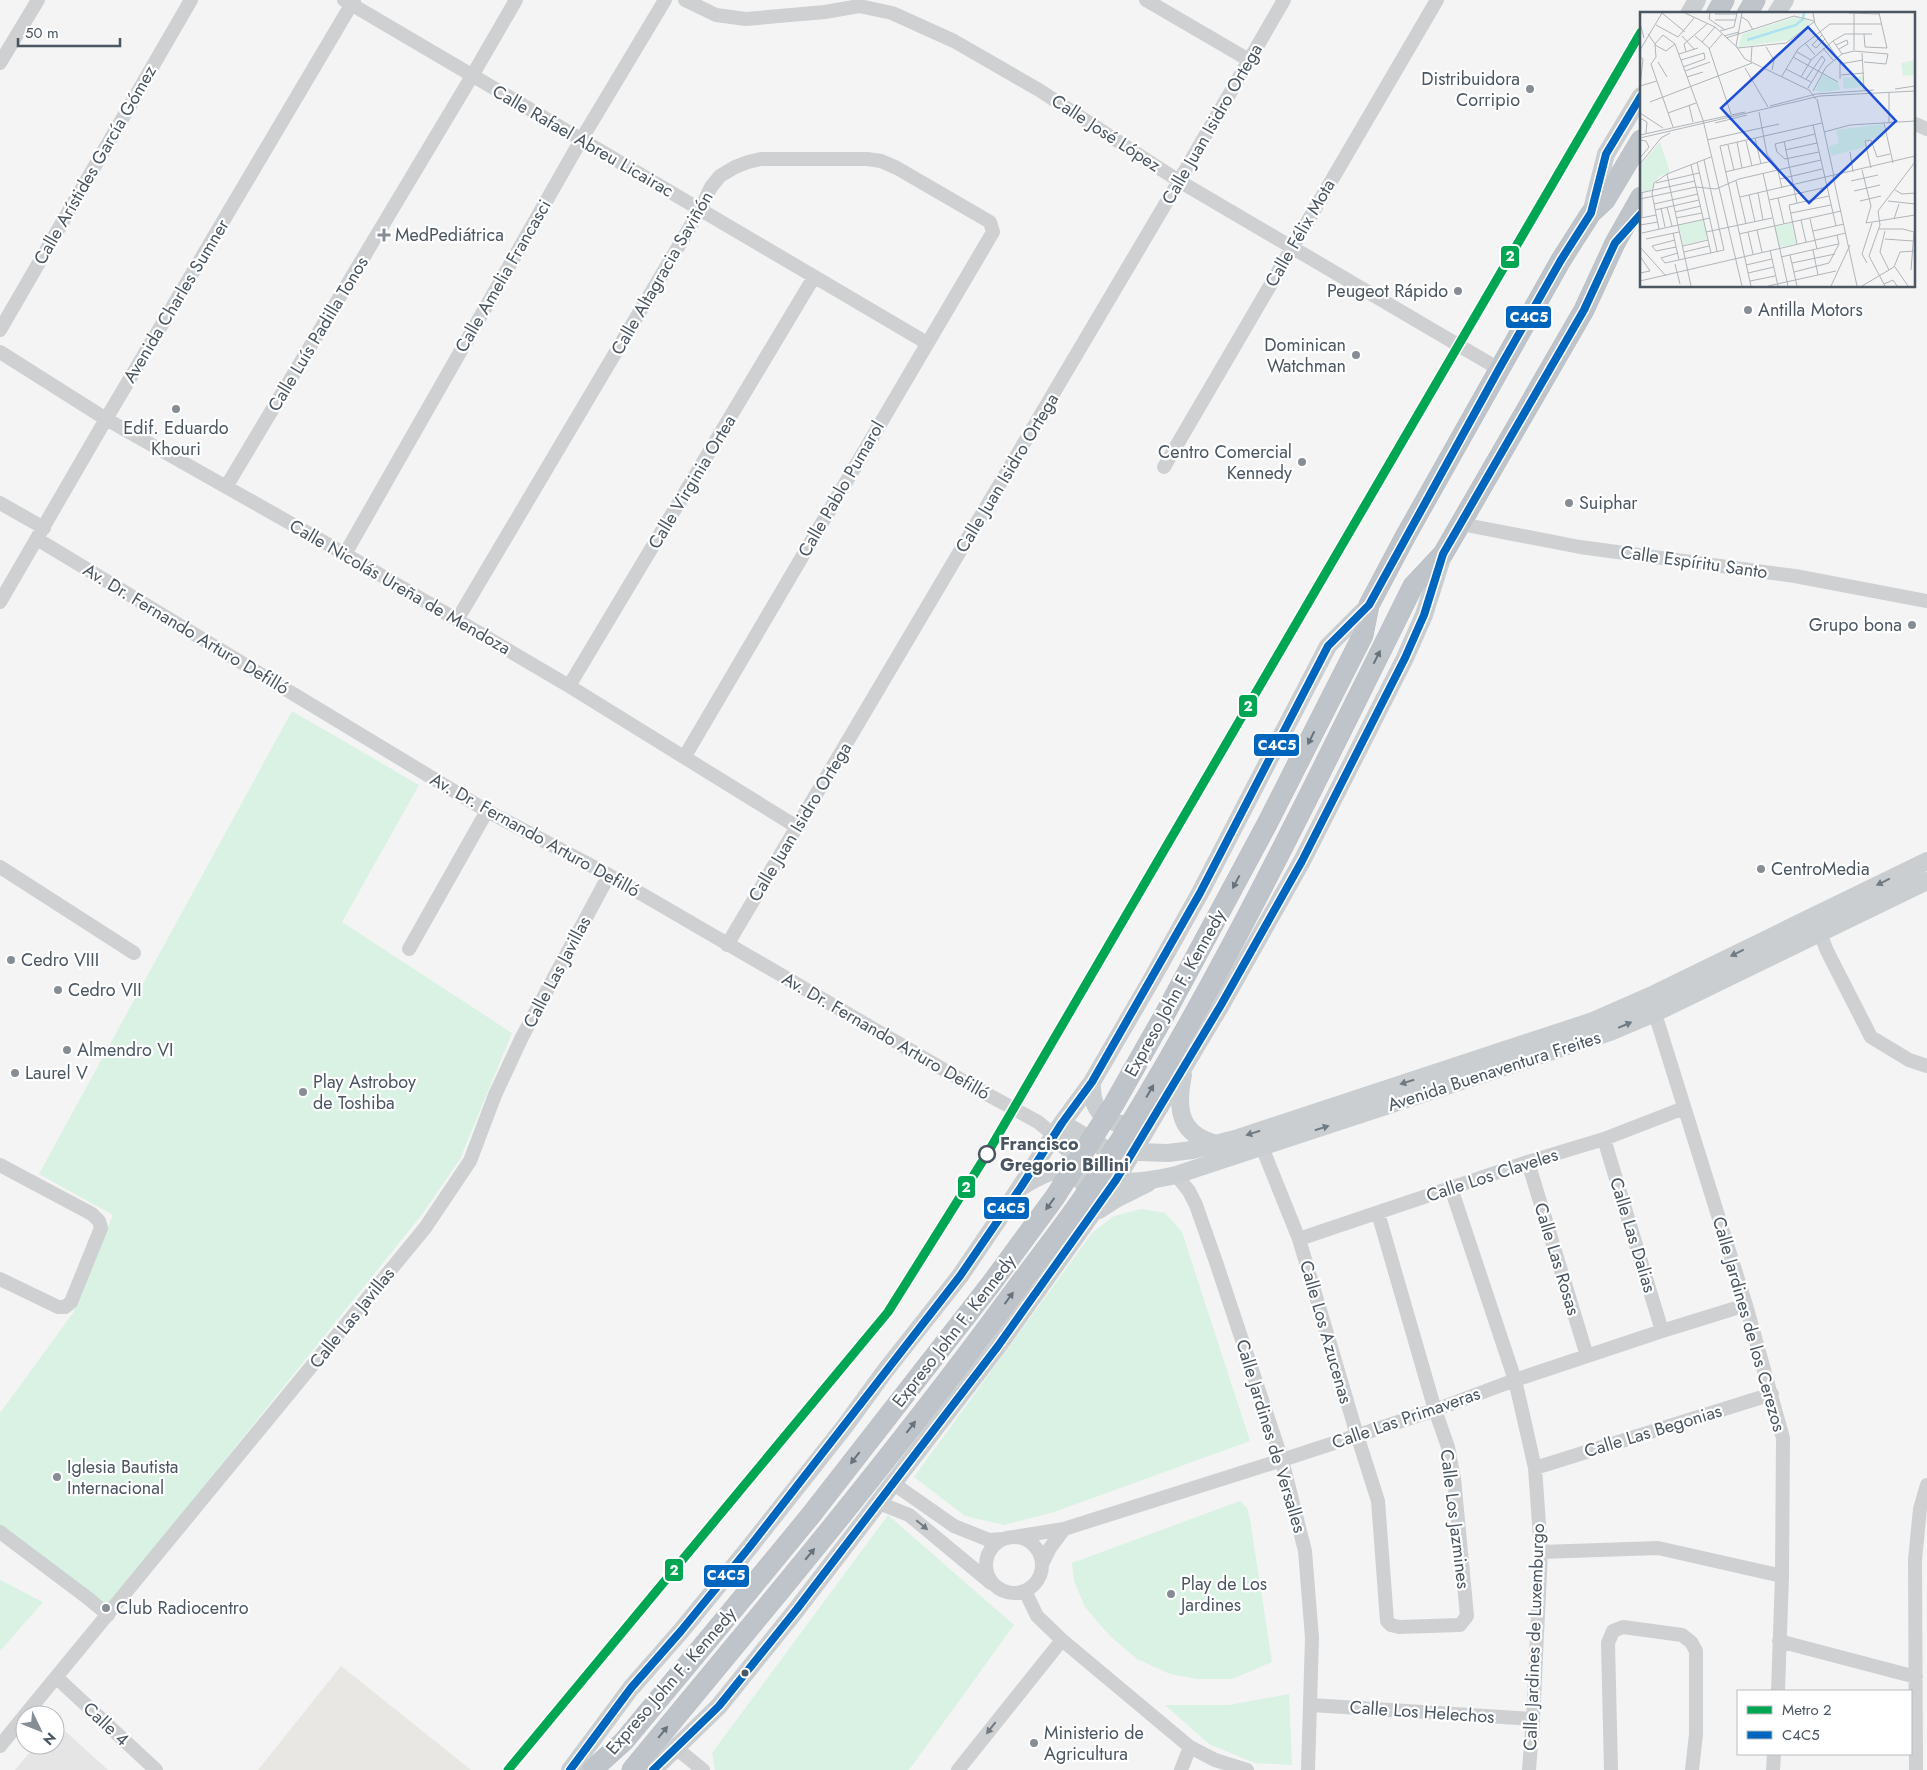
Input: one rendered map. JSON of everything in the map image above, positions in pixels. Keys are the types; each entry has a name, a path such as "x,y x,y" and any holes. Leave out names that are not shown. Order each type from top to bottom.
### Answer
{"highway":[{"path":"1717,12 1724,0"},
{"path":"1748,12 1755,0"},
{"name":"Expreso John F. Kennedy","path":"592,1770 624,1741 760,1577 992,1284 1055,1197 1114,1104 1165,1014 1267,824 1363,635 1369,605 1405,537 1561,260 1591,213 1605,200 1640,142"},
{"name":"Expreso John F. Kennedy","path":"632,1770 851,1504 954,1371 1096,1179 1190,1021 1238,934 1413,586 1443,554 1461,524 1584,310 1615,243 1640,199"}],"main road":[{"path":"1690,12 1697,0"},
{"path":"1777,12 1785,0"},
{"path":"1591,213 1606,154 1640,98"},
{"path":"1615,243 1640,215"},
{"path":"653,1770 719,1706 894,1484 998,1346 1116,1180 1256,946 1343,781 1424,615 1443,554"},
{"path":"570,1770 631,1688 681,1631 754,1542 960,1276 1058,1129 1092,1082 1200,894 1328,646 1369,605"},
{"name":"Avenida Buenaventura Freites","path":"1058,1129 1093,1171 1116,1180 1134,1182 1176,1175 1610,1032 1653,1004 1927,861"},
{"name":"Avenida Buenaventura Freites","path":"1058,1129 1109,1151 1168,1153 1218,1144 1653,1004 1820,933 1927,881"},
{"path":"1184,1066 1179,1092 1181,1114 1194,1134 1203,1140 1218,1144"},
{"path":"1092,1082 1091,1095 1098,1111 1112,1121 1133,1124 1154,1118"},
{"path":"1021,1187 1053,1171 1073,1174 1081,1180 1089,1195 1089,1218"},
{"path":"1089,1218 1116,1199 1153,1180"}],"street":[{"path":"0,63 38,0"},
{"name":"Calle Arístides García Gómez","path":"0,330 191,0"},
{"name":"Calle Luís Padilla Tonos","path":"226,486 516,0"},
{"name":"Calle Amelia Francasci","path":"345,554 581,140 665,0"},
{"name":"Calle José López","path":"685,0 716,14 746,19 828,6 859,6 892,13 954,41 1039,90 1179,181 1499,369"},
{"path":"1146,0 1249,60"},
{"name":"Calle Juan Isidro Ortega","path":"728,945 1284,0"},
{"name":"Calle Félix Mota","path":"1164,467 1437,0"},
{"name":"Calle Rafael Abreu Licairac","path":"350,2 472,76 927,343"},
{"name":"Avenida Charles Sumner","path":"0,602 350,2"},
{"path":"1914,123 1927,129"},
{"name":"Calle Altagracia Saviñón","path":"457,620 700,210 711,187 720,176 735,167 761,159 867,159 881,161 897,168 990,222"},
{"name":"Calle Pablo Pumarol","path":"685,756 993,232 990,222"},
{"name":"Calle Virginia Ortea","path":"569,686 814,277"},
{"name":"Calle Nicolás Ureña de Mendoza","path":"0,352 106,419 345,554 569,686 797,827"},
{"name":"Av. Dr. Fernando Arturo Defilló","path":"0,503 40,534 487,811 609,875 972,1086 1038,1122 1058,1129"},
{"name":"Calle Espíritu Santo","path":"1461,524 1580,547 1795,576 1927,601"},
{"path":"409,949 487,811"},
{"path":"0,867 134,953"},
{"name":"Calle Las Javillas","path":"33,1705 425,1228 470,1161 495,1095 522,1037 609,875"},
{"path":"1820,933 1827,951 1871,1037 1909,1060 1927,1066"},
{"name":"Calle Jardines de los Cerezos","path":"1653,1004 1746,1305 1783,1438 1782,1576 1778,1690"},
{"name":"Calle Los Claveles","path":"1299,1239 1528,1162 1604,1139 1684,1108"},
{"name":"Calle Las Dalias","path":"1604,1139 1662,1331"},
{"name":"Calle Los Azucenas","path":"1262,1147 1299,1239 1378,1501 1387,1621 1391,1625 1399,1627 1460,1625 1463,1623"},
{"name":"Calle Las Rosas","path":"1528,1162 1587,1356"},
{"path":"0,1165 92,1214 99,1221 101,1228 71,1302 65,1307 58,1307 0,1279"},
{"name":"Calle Jardines de Versalles","path":"1176,1175 1189,1191 1196,1205 1282,1460 1304,1551 1312,1638 1308,1770"},
{"name":"Calle Jardines de Luxemburgo","path":"1450,1188 1515,1380 1535,1468 1541,1552 1529,1770"},
{"name":"Calle Los Jazmines","path":"1378,1213 1435,1410 1448,1447 1454,1478 1467,1616 1463,1623"},
{"name":"Calle Las Primaveras","path":"894,1484 954,1526 989,1540 1064,1529 1435,1410 1515,1380 1746,1305"},
{"name":"Calle Las Begonias","path":"1535,1468 1772,1394"},
{"path":"1916,1770 1915,1560 1920,1509 1927,1485"},
{"path":"879,1503 910,1515 994,1586 1009,1593 1025,1591 1038,1580 1042,1564 1050,1548 1064,1529"},
{"path":"0,1532 108,1615"},
{"path":"994,1586 988,1578 986,1559 996,1543 1010,1538 1022,1539 1036,1548 1042,1564"},
{"path":"1541,1552 1658,1548 1782,1576"},
{"path":"1025,1591 1036,1616 1190,1747 1215,1760 1248,1770"},
{"path":"1611,1770 1608,1643 1613,1631 1623,1627 1682,1635 1691,1642 1696,1651 1696,1734 1692,1770"},
{"path":"958,1770 1062,1640"},
{"path":"1779,1641 1916,1677"},
{"name":"Calle 4","path":"56,1677 156,1770"},
{"name":"Calle Los Helechos","path":"1311,1705 1533,1719"},
{"name":"Calle Las Javillas","path":"0,1746 15,1727"},
{"path":"1181,1770 1190,1747"},
{"path":"676,1748 703,1770"},
{"path":"1772,1770 1774,1755"}],"shaded area":[{"path":"341,1666 471,1770 258,1770"},
{"path":"65,1731 108,1770 15,1770 28,1755 65,1755"}],"green space":[{"path":"292,711 419,785 342,922 512,1033 460,1159 423,1213 106,1608 0,1533 0,1413 73,1313 113,1215 39,1174"},
{"path":"1142,1209 1165,1213 1182,1232 1250,1441 1054,1512 1004,1525 965,1516 914,1477 1092,1233 1114,1216"},
{"name":"Play de Los Jardines","path":"1240,1501 1247,1508 1250,1519 1272,1662 1232,1679 1197,1679 1170,1674 1137,1659 1109,1635 1085,1607 1074,1581 1072,1563"},
{"path":"888,1515 1014,1625 909,1770 715,1770 712,1753"},
{"path":"0,1580 43,1602 0,1651"},
{"path":"1289,1694 1292,1765 1255,1763 1209,1744 1165,1705 1229,1705"}],"metro line":[{"name":"2","path":"508,1770 888,1312 987,1154 1640,34"}],"transit line":[{"name":"C4C5","path":"570,1770 631,1688 681,1631 748,1549 960,1276 1062,1123 1092,1082 1200,893 1328,646 1369,605 1499,369 1561,260 1591,213 1606,154 1640,98"},
{"name":"C4C5","path":"653,1770 719,1706 797,1609 998,1346 1116,1180 1221,1005 1302,861 1405,658 1424,615 1443,554 1584,310 1615,243 1640,215"}],"place":[{"name":"Distribuidora Corripio","path":"1530,89"},
{"name":"MedPediátrica","path":"384,235"},
{"name":"Peugeot Rápido","path":"1458,291"},
{"name":"Antilla Motors","path":"1748,310"},
{"name":"Dominican Watchman","path":"1356,355"},
{"name":"Edif. Eduardo Khouri","path":"176,409"},
{"name":"Centro Comercial Kennedy","path":"1302,462"},
{"name":"Suiphar","path":"1569,503"},
{"name":"Grupo bona","path":"1912,625"},
{"name":"CentroMedia","path":"1761,869"},
{"name":"Cedro VIII","path":"11,960"},
{"name":"Cedro VII","path":"58,990"},
{"name":"Almendro VI","path":"67,1050"},
{"name":"Laurel V","path":"15,1073"},
{"name":"Play Astroboy de Toshiba","path":"303,1092"},
{"name":"Francisco Gregorio Billini","path":"987,1154"},
{"name":"Iglesia Bautista Internacional","path":"57,1477"},
{"name":"Play de Los Jardines","path":"1171,1594"},
{"name":"Club Radiocentro","path":"106,1608"},
{"name":"Ministerio de Agricultura","path":"1034,1743"}]}
